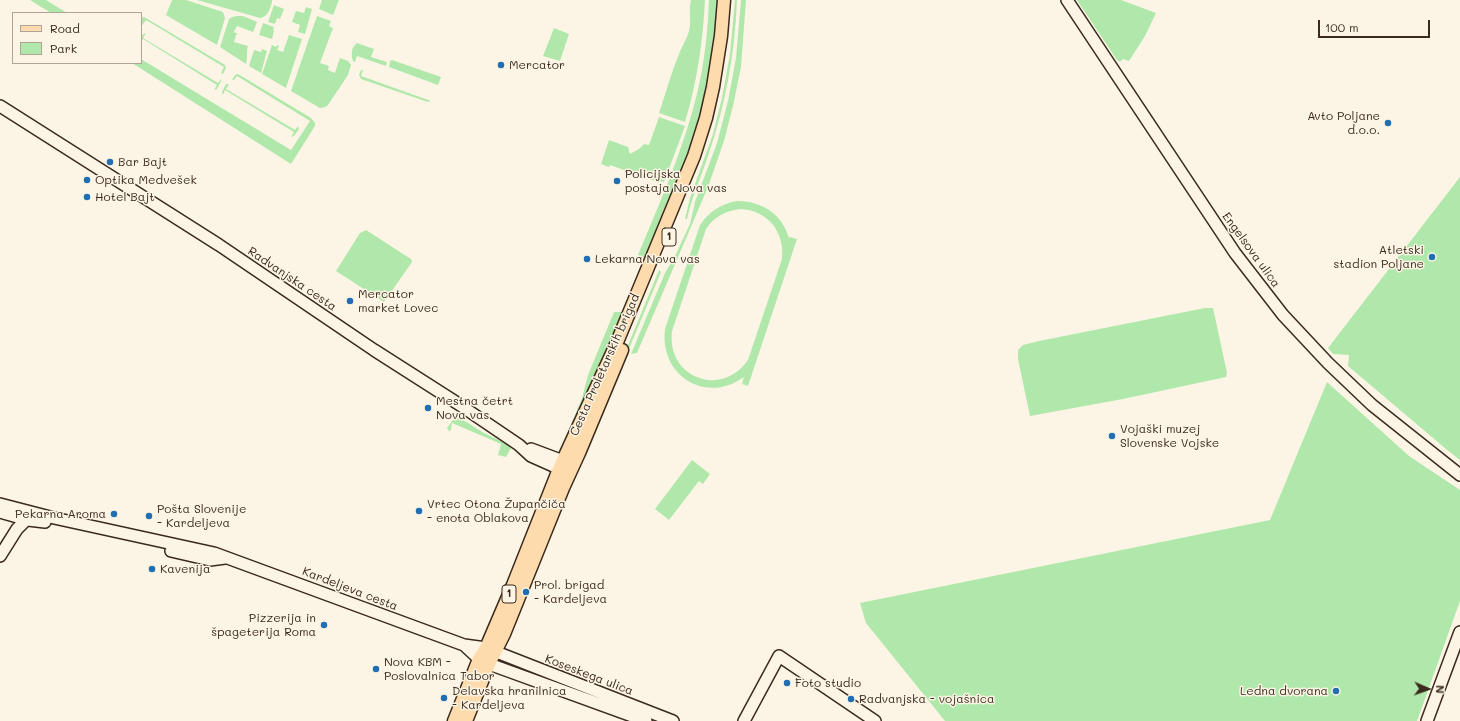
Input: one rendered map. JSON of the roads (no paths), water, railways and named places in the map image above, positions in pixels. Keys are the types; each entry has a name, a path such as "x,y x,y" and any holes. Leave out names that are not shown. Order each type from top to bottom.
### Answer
{"main road":[{"name":"Cesta Proletarskih brigad","path":"566,467 694,156 706,118 713,87 721,36 724,0"},
{"name":"Cesta Proletarskih brigad","path":"454,721 491,650 513,585 682,207 704,150 713,120 725,64 731,0"},
{"name":"Cesta Proletarskih brigad","path":"466,721 484,662"}],"street":[{"name":"Engelsova ulica","path":"1067,0 1235,253 1283,315 1328,363 1372,405 1460,475"},
{"name":"Radvanjska cesta","path":"0,106 219,245 374,350 457,403 519,445 531,456 566,467"},
{"name":"Kardeljeva cesta","path":"0,504 30,516"},
{"name":"Kardeljeva cesta","path":"0,512 30,516 208,551 464,645"},
{"path":"0,556 18,529 30,516"},
{"path":"1427,721 1460,632"},
{"name":"Koseskega ulica","path":"464,645 491,650 672,721"},
{"path":"464,645 484,662"},
{"path":"744,721 779,656 875,721"},
{"name":"Koseskega ulica","path":"484,662 646,721"}],"place":[{"name":"Mercator","path":"501,65"},
{"name":"Avto Poljane d.o.o.","path":"1388,123"},
{"name":"Bar Bajt","path":"110,162"},
{"name":"Optika Medvešek","path":"87,180"},
{"name":"Policijska postaja Nova vas","path":"617,181"},
{"name":"Hotel Bajt","path":"87,197"},
{"name":"Atletski stadion Poljane","path":"1432,257"},
{"name":"Lekarna Nova vas","path":"587,259"},
{"name":"Mercator market Lovec","path":"350,301"},
{"name":"Mestna četrt Nova vas","path":"428,408"},
{"name":"Vojaški muzej Slovenske Vojske","path":"1112,436"},
{"name":"Vrtec Otona Župančiča - enota Oblakova","path":"419,511"},
{"name":"Pekarna Aroma","path":"114,514"},
{"name":"Pošta Slovenije - Kardeljeva","path":"149,516"},
{"name":"Kavenija","path":"152,569"},
{"name":"Prol. brigad - Kardeljeva","path":"526,592"},
{"name":"Pizzerija in špageterija Roma","path":"324,625"},
{"name":"Nova KBM - Poslovalnica Tabor","path":"376,669"},
{"name":"Foto studio","path":"787,683"},
{"name":"Ledna dvorana","path":"1336,691"},
{"name":"Delavska hranilnica - Kardeljeva","path":"444,698"},
{"name":"Radvanjska - vojašnica","path":"851,699"}]}
